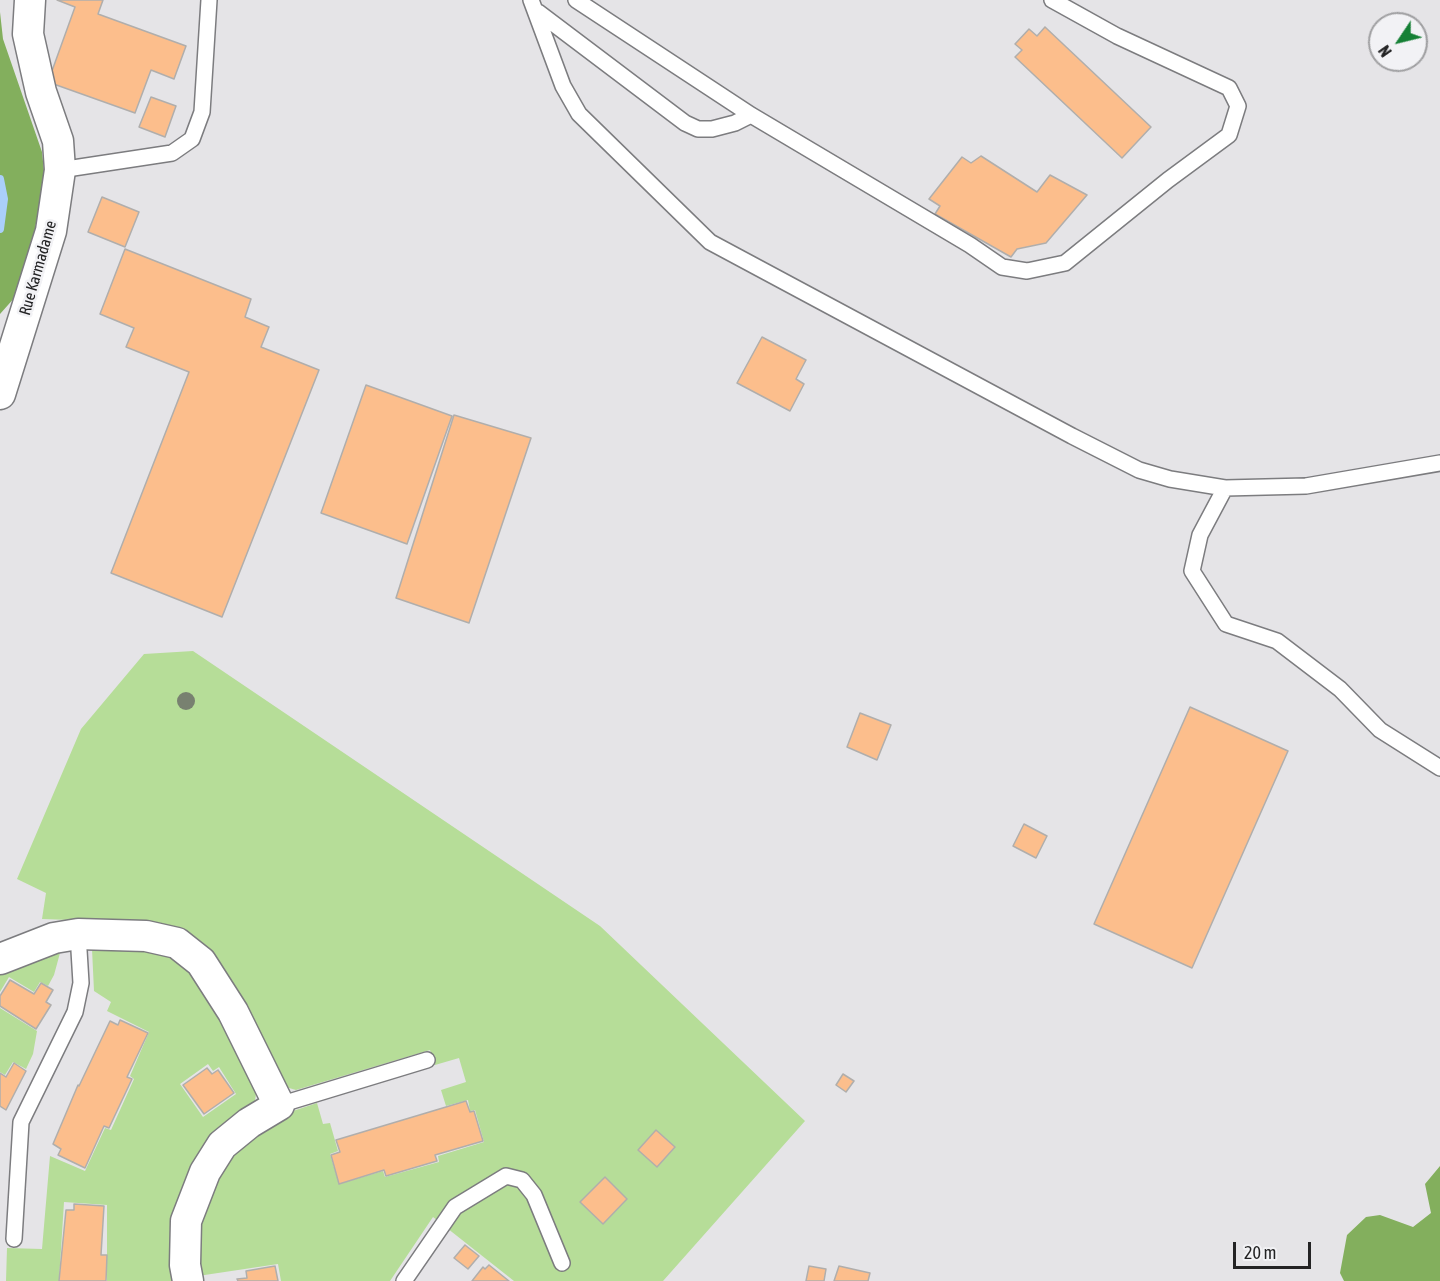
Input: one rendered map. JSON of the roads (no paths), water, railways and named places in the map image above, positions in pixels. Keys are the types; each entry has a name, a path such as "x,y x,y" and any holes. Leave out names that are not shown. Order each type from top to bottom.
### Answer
{"street":[{"name":"Rue Karmadame","path":"0,394 51,231 60,170 58,141 42,92 28,34 30,0"},
{"path":"0,959 54,938 78,934 146,936 177,943 201,962 233,1012 279,1105 249,1123 222,1145 205,1172 186,1221 185,1265 188,1281"}],"lane":[{"path":"60,170 172,153 192,139 202,112 209,0"},
{"path":"576,0 751,115 970,245 1002,267 1027,271 1065,262 1228,135 1238,106 1229,88 1116,36 1052,0"},
{"path":"535,6 685,123 698,129 712,129 735,123 751,115"},
{"path":"535,6 563,86 579,114 710,242 1139,470 1170,479 1225,488 1306,486 1440,463"},
{"path":"1225,488 1200,535 1192,571 1226,624 1277,641 1340,689 1380,730 1440,768"},
{"path":"14,1239 21,1122 75,1012 81,983 78,934"},
{"path":"279,1105 427,1060"},
{"path":"404,1281 455,1207 506,1176 522,1180 534,1195 562,1263"}],"waterway":[{"path":"0,179 4,199 0,229"}]}
